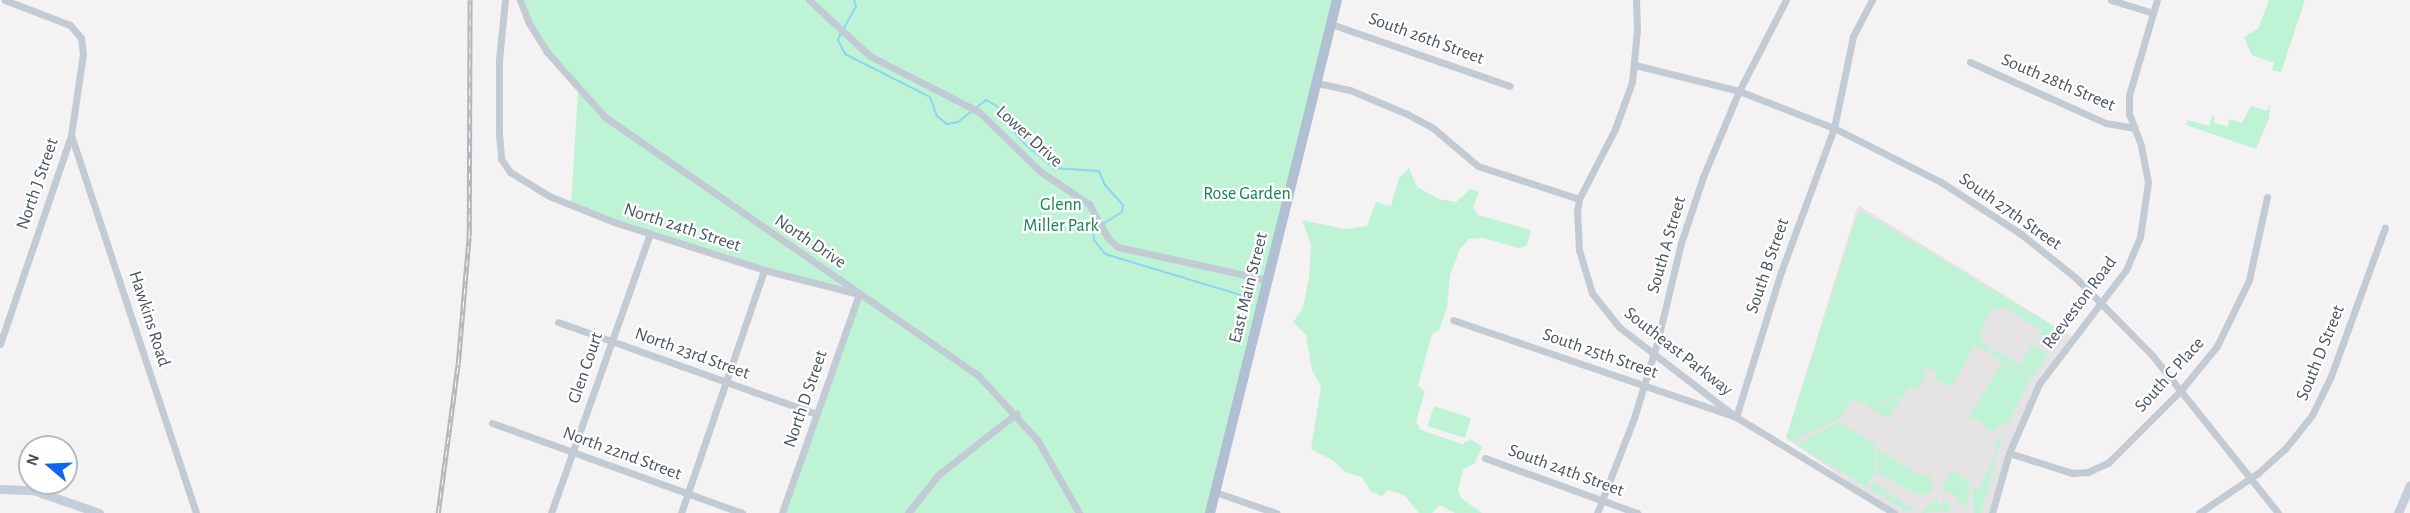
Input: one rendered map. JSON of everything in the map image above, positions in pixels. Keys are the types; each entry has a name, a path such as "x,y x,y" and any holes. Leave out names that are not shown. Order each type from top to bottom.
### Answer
{"main road":[{"name":"East Main Street","path":"1210,513 1336,0"}],"street":[{"name":"North J Street","path":"0,344 71,135 83,54 76,30 61,21 5,0"},
{"name":"North 24th Street","path":"505,0 498,111 505,167 549,196 764,270 859,294"},
{"name":"North Drive","path":"520,0 529,23 547,52 605,117 859,294 943,348 1017,413 1051,460 1079,513"},
{"name":"Lower Drive","path":"809,0 870,56 979,112 1041,172 1082,197 1114,244 1124,249 1268,280"},
{"name":"Southeast Parkway","path":"1636,0 1635,65 1615,129 1579,199 1578,250 1592,293 1619,327 1736,417 1893,513"},
{"name":"South A Street","path":"1597,513 1644,385 1684,231 1739,91 1786,0"},
{"name":"South B Street","path":"1736,417 1781,272 1834,128 1853,36 1872,0"},
{"path":"2111,0 2153,14"},
{"name":"Reeveston Road","path":"1992,513 2009,453 2039,384 2126,270 2146,213 2148,182 2129,114 2132,75 2157,0"},
{"name":"South 26th Street","path":"1331,24 1510,86"},
{"name":"South 28th Street","path":"1970,62 2106,123 2134,128"},
{"name":"South 27th Street","path":"1635,65 1739,91 1834,128 1894,156 1970,199 2021,234 2101,303 2181,390 2248,480 2278,513"},
{"path":"1317,83 1350,90 1407,114 1433,128 1478,166 1579,199"},
{"name":"Hawkins Road","path":"71,135 196,513"},
{"name":"South C Place","path":"2009,453 2062,472 2088,472 2109,462 2206,362 2237,308 2257,249 2267,197"},
{"name":"South D Street","path":"2199,513 2248,480 2285,449 2322,397 2385,228"},
{"name":"Glen Court","path":"550,513 650,232"},
{"path":"681,513 764,270"},
{"name":"North D Street","path":"782,513 859,294"},
{"name":"South 25th Street","path":"1453,320 1736,417"},
{"name":"North 23rd Street","path":"558,322 816,414"},
{"path":"908,513 939,475 1017,413"},
{"name":"North 22nd Street","path":"492,423 742,513"},
{"name":"South 24th Street","path":"1485,458 1604,499 1637,513"},
{"path":"2398,513 2410,485"},
{"path":"0,489 33,490 99,513"},
{"path":"1215,492 1276,513"}],"shaded area":[{"path":"1858,205 2072,337 2026,410 1992,513 1894,513 1786,438"}],"green space":[{"name":"Glenn Miller Park","path":"520,0 1337,0 1210,513 782,513 859,294 764,270 571,206 578,90 547,52"},
{"path":"2269,0 2305,0 2281,72 2272,70 2274,63 2252,55 2244,37 2258,29"},
{"path":"2270,103 2269,118 2256,149 2186,125 2188,120 2209,126 2212,116 2215,117 2214,123 2226,126 2226,130 2230,119 2242,123 2251,106 2267,111"},
{"path":"1409,168 1417,187 1439,199 1456,202 1470,189 1479,191 1473,207 1478,215 1531,230 1527,245 1519,248 1483,238 1469,239 1460,249 1450,275 1447,308 1439,330 1432,334 1418,386 1425,391 1416,422 1421,430 1462,444 1471,439 1482,447 1475,463 1463,470 1458,490 1461,498 1482,513 1455,513 1439,505 1432,513 1419,513 1404,495 1388,490 1382,496 1371,492 1362,477 1345,472 1334,461 1311,449 1321,386 1312,370 1306,335 1293,322 1303,308 1309,277 1311,245 1302,220 1345,229 1367,226 1376,202 1391,206 1399,178"},
{"path":"1859,210 2063,332 2051,343 2039,336 2042,331 2002,306 1998,311 1993,308 1979,332 1984,335 1981,341 1991,347 1988,352 1975,345 1951,387 1934,378 1937,373 1927,367 1923,373 1927,375 1917,389 1909,387 1902,398 1890,396 1885,404 1873,398 1884,406 1890,398 1901,399 1889,419 1866,405 1868,399 1864,404 1852,400 1850,403 1842,398 1849,404 1839,419 1792,441 1786,438"},
{"path":"2032,345 2048,353 2032,379 1991,355 1994,349 2020,364"},
{"path":"2002,363 2030,380 2010,419 1993,432 1980,424 1982,420 1968,418"},
{"path":"1434,406 1471,418 1465,438 1428,426"},
{"path":"1839,422 1875,445 1876,473 1865,486 1797,445"},
{"path":"2003,434 1981,513 1974,513 1973,489 1980,488 1997,452 1993,447"},
{"path":"1877,449 1921,476 1929,474 1933,490 1921,496 1878,473"},
{"path":"1952,471 1969,482 1968,513 1966,503 1961,505 1957,496 1941,489"},
{"path":"1873,482 1907,506 1916,505 1907,512 1870,488"},
{"path":"1937,499 1940,507 1943,506 1942,500 1947,501 1952,510 1921,513"}],"waterway":[{"path":"844,28 856,6 854,0"},
{"path":"841,33 838,40 845,54 930,97 937,116 947,124 958,122 986,100 1003,110 1008,125 1024,143 1054,168 1099,171 1105,185 1123,205 1122,212 1093,230 1094,240 1105,254 1247,297"}],"railway":[{"path":"438,513 458,364 469,236 470,0"}],"park label":[{"name":"Rose Garden","path":"1247,194"}]}
